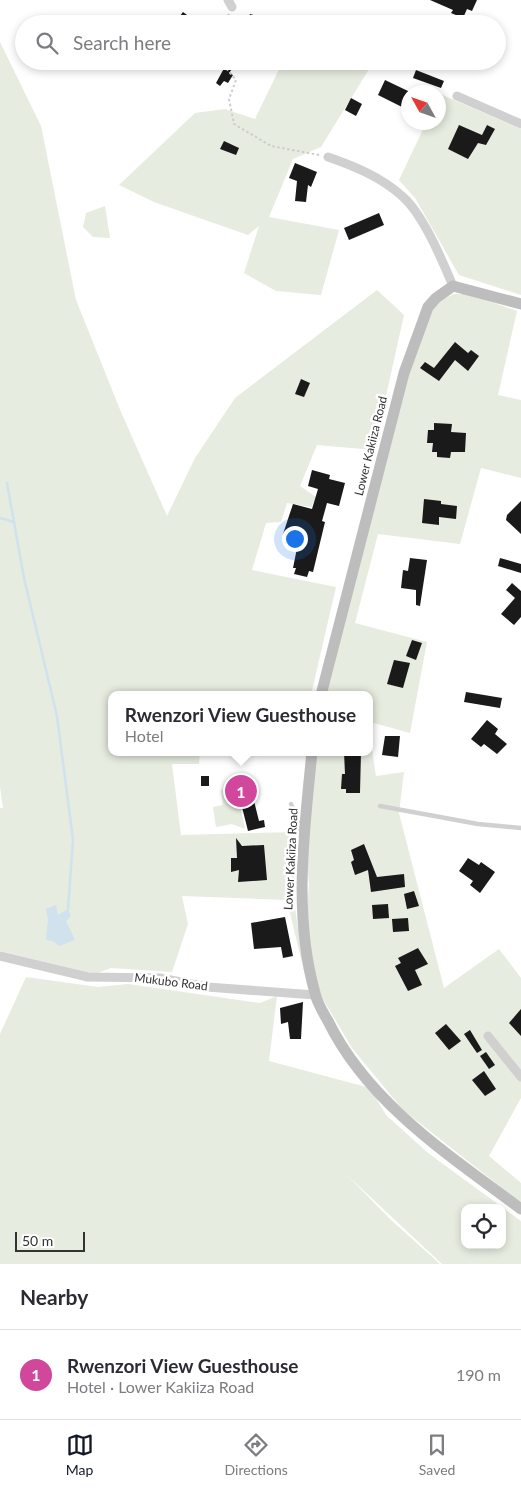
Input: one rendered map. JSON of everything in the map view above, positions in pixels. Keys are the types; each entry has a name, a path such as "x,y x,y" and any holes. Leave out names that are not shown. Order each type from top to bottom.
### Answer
{"main road":[{"path":"453,286 521,304"},
{"name":"Lower Kakiiza Road","path":"322,691 404,373 428,307 453,286"},
{"name":"Lower Kakiiza Road","path":"312,756 301,900 303,929 315,995 332,1030 352,1062 394,1107 455,1160 521,1210"}],"street":[{"path":"457,96 521,124"},
{"path":"328,157 358,167 403,196 433,242 453,286"},
{"name":"Mukubo Road","path":"0,956 88,977 160,978 208,987 315,995"},
{"path":"488,1036 521,1077"}],"lane":[{"path":"308,756 310,772"},
{"path":"291,804 304,842"},
{"path":"380,806 478,824 521,828"}],"path":[{"path":"228,70 236,80 229,99 234,124 271,146 328,157"}],"shaded area":[{"path":"0,42 41,126 76,300 121,412 167,516 195,458 235,398 377,290 404,315 374,450 317,445 300,486 316,497 311,507 287,503 281,522 266,523 252,570 336,587 312,691 108,691 108,756 200,756 199,764 172,764 181,835 295,832 294,902 306,980 287,900 182,896 188,924 172,972 111,968 95,974 0,951 0,808 3,808 0,787"},
{"path":"279,70 368,70 321,147 293,159 269,217 339,230 321,295 276,291 244,273 259,226 248,235 154,202 119,185 195,113 225,109 255,119"},
{"path":"446,97 521,129 521,295 459,275 415,198 399,180 423,130 446,130"},
{"path":"105,206 110,238 93,237 83,227 86,213"},
{"path":"454,294 469,294 517,311 498,395 521,400 521,478 481,468 460,544 378,534 355,623 427,642 410,733 373,723 373,691 326,691 406,375 431,311 439,301"},
{"path":"316,756 373,756 376,776 404,772 399,813 444,988 499,949 521,978 521,1098 489,1156 521,1183 521,1203 403,1110 352,1048 320,994 313,971 306,924 309,885 306,851"},
{"path":"225,789 227,803 239,801 245,829 232,824 216,827 213,807 223,805 221,790"},
{"path":"26,977 98,987 128,984 260,1003 277,996 269,1061 370,1088 386,1115 428,1153 498,1204 461,1204 461,1249 506,1249 506,1210 521,1221 521,1264 442,1264 347,1175 390,1219 440,1264 0,1264 0,1034"}],"water":[{"path":"56,905 58,915 68,909 71,916 66,921 75,940 59,946 53,941 46,940 48,920 46,909"}],"building":[{"path":"430,0 477,0 472,11 467,9 464,15 451,13 453,10"},
{"path":"223,70 231,70 229,73 233,75 228,83 224,81 220,86 216,83"},
{"path":"416,70 444,81 442,85 433,85 413,78"},
{"path":"385,80 401,88 401,106 378,95"},
{"path":"351,98 362,104 356,116 345,110"},
{"path":"459,125 482,135 487,125 495,129 486,145 478,143 468,159 448,149"},
{"path":"224,141 239,148 236,155 220,149"},
{"path":"295,163 317,172 311,187 308,185 306,202 295,201 297,181 289,178"},
{"path":"379,213 384,225 349,240 344,228"},
{"path":"455,342 468,353 471,350 479,356 468,371 455,360 439,381 420,368 425,362 434,368"},
{"path":"301,379 310,383 304,397 295,394"},
{"path":"434,423 452,424 451,432 466,433 465,452 451,452 450,458 437,457 437,452 432,452 433,443 427,443 428,430 434,430"},
{"path":"312,470 330,475 329,479 345,483 339,506 327,503 322,521 325,522 313,572 309,571 307,577 294,574 296,568 293,568 299,538 283,534 293,504 312,509 318,489 308,486"},
{"path":"424,499 441,501 441,504 457,506 456,519 439,517 439,525 422,523"},
{"path":"521,501 521,534 506,520 507,515"},
{"path":"410,558 427,560 420,606 416,605 416,590 401,588 403,570 408,571"},
{"path":"500,558 521,564 521,573 498,566"},
{"path":"512,583 521,591 521,617 514,625 501,614 515,598 506,590"},
{"path":"412,640 422,643 416,660 406,656"},
{"path":"394,660 410,663 403,688 387,684"},
{"path":"466,692 502,698 500,708 464,702"},
{"path":"487,720 498,729 495,734 507,744 497,754 484,744 481,747 471,739"},
{"path":"385,736 400,736 398,757 382,755"},
{"path":"344,756 361,756 360,793 346,793 346,789 341,789 342,774 345,774"},
{"path":"201,776 209,776 209,786 201,786"},
{"path":"252,779 256,796 253,797 259,821 264,820 265,827 248,831 240,799 230,801 226,785"},
{"path":"236,838 242,846 264,845 267,880 238,882 239,870 231,872 231,858 237,858"},
{"path":"364,844 377,877 404,874 405,887 371,892 368,870 355,875 351,862 354,860 351,850"},
{"path":"468,858 479,865 481,862 495,872 480,893 470,885 473,881 459,871"},
{"path":"414,891 419,906 407,909 404,894"},
{"path":"388,904 389,918 373,919 372,905"},
{"path":"285,917 293,956 283,958 281,947 254,949 251,923"},
{"path":"408,918 409,931 393,932 392,919"},
{"path":"418,948 428,964 415,970 422,985 408,991 395,966 401,963 398,958"},
{"path":"303,1002 301,1039 290,1039 288,1022 281,1024 280,1008"},
{"path":"521,1009 521,1036 509,1023"},
{"path":"446,1024 461,1041 449,1050 435,1033"},
{"path":"470,1030 482,1050 477,1053 464,1034"},
{"path":"486,1052 495,1065 489,1069 480,1056"},
{"path":"484,1071 496,1089 485,1096 472,1080"}],"waterway":[{"path":"7,483 24,578 57,716 73,840 68,909"},
{"path":"0,518 14,522"}],"place":[{"name":"Rwenzori View Guesthouse","path":"241,791"}]}
